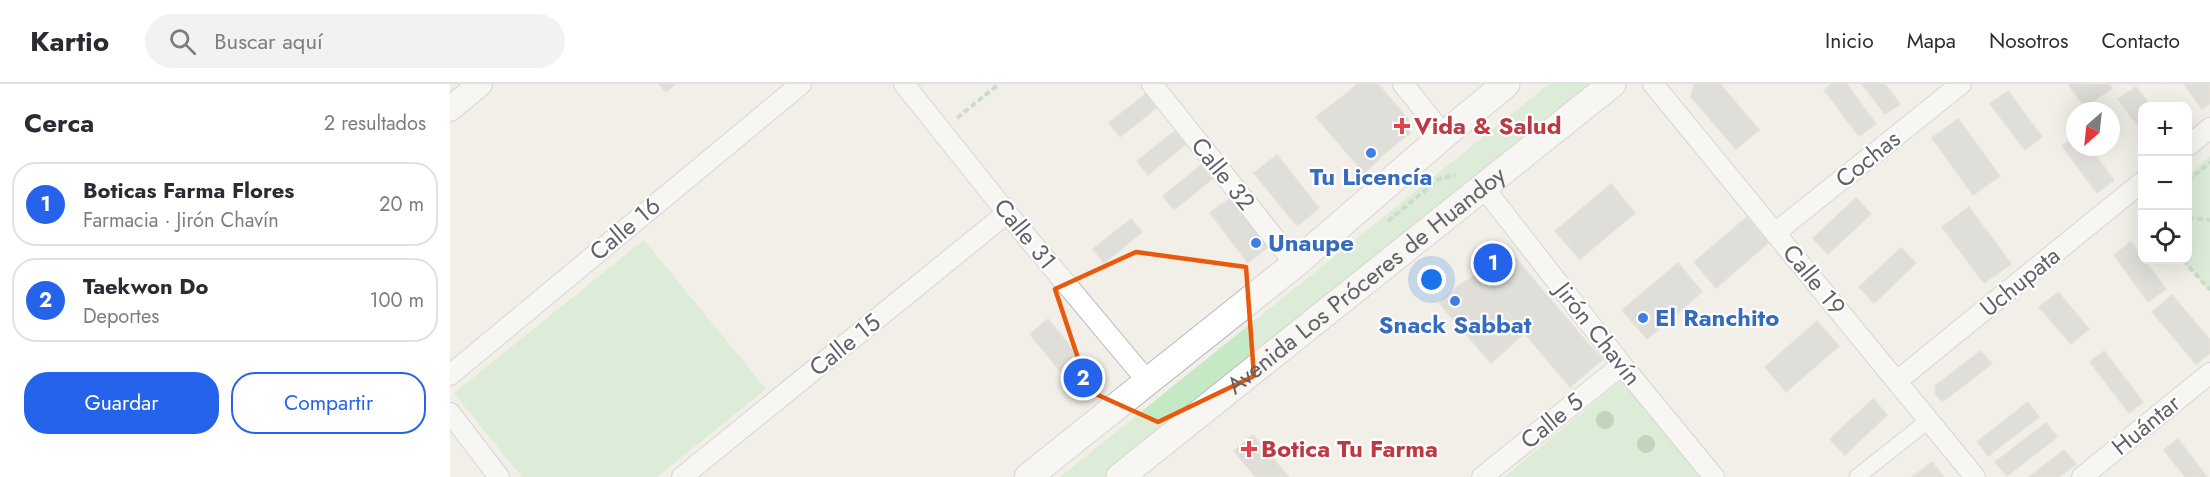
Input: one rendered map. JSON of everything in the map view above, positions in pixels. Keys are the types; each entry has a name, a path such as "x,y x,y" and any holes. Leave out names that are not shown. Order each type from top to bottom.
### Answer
{"main road":[{"path":"1028,477 1295,264 1506,84"},
{"name":"Avenida Los Próceres de Huandoy","path":"1120,477 1484,189 1612,84"}],"street":[{"path":"450,109 480,84"},
{"name":"Calle 16","path":"450,375 801,84"},
{"name":"Calle 31","path":"904,84 1007,213 1148,382"},
{"name":"Calle 32","path":"1152,84 1295,264"},
{"path":"1403,84 1444,135"},
{"name":"Calle 19","path":"1653,84 1975,477"},
{"name":"Cochas","path":"1775,233 1961,84"},
{"path":"2192,142 2210,128"},
{"name":"Uchupata","path":"1897,381 2138,185"},
{"name":"Jirón Chavín","path":"1484,189 1622,365 1714,477"},
{"name":"Calle 15","path":"682,477 1007,213"},
{"name":"Calle 5","path":"1482,477 1622,365"},
{"name":"Huántar","path":"2082,477 2210,373"},
{"path":"450,413 499,477"},
{"path":"1857,477 1929,420"}],"path":[{"path":"942,130 999,84"},
{"path":"2192,177 2210,162"},
{"path":"1387,222 1439,179 1462,173"},
{"path":"2192,218 2210,220"},
{"path":"2187,264 2210,290"}],"highlighted area":[{"path":"1136,252 1246,267 1254,376 1158,422 1089,391 1055,289"}],"green space":[{"path":"1549,84 1593,84 1105,477 1060,477"},
{"path":"2210,156 2210,291 2186,264 2192,264 2192,172"},
{"path":"644,240 766,389 657,477 522,477 454,393"},
{"path":"1627,376 1708,477 1504,477"}],"building":[{"path":"659,84 675,84 666,92"},
{"path":"1358,84 1378,84 1408,119 1410,133 1384,154 1338,100"},
{"path":"1694,84 1720,84 1759,130 1736,149 1691,97"},
{"path":"1832,84 1847,84 1876,124 1859,136 1824,90"},
{"path":"1862,84 1885,84 1900,104 1885,114"},
{"path":"2068,84 2109,84 2112,88 2092,102 2081,102"},
{"path":"2184,84 2210,84 2210,103 2202,109"},
{"path":"2136,87 2148,102 2138,102 2138,126 2118,99"},
{"path":"2008,91 2042,137 2025,150 1990,104"},
{"path":"1147,93 1159,106 1120,137 1109,123"},
{"path":"1338,100 1384,154 1364,173 1316,117"},
{"path":"1958,119 2000,176 1973,195 1932,138"},
{"path":"1175,131 1186,144 1148,175 1137,161"},
{"path":"1277,155 1319,208 1297,226 1254,173"},
{"path":"2069,156 2096,156 2114,180 2097,193"},
{"path":"1201,165 1212,179 1174,210 1163,196"},
{"path":"1611,184 1635,213 1580,259 1555,231"},
{"path":"1230,198 1268,247 1248,263 1210,213"},
{"path":"1856,198 1871,214 1828,254 1813,238"},
{"path":"1969,207 2011,264 1984,283 1942,227"},
{"path":"1747,217 1769,242 1716,288 1694,262"},
{"path":"1131,219 1142,232 1104,263 1093,249"},
{"path":"2131,242 2138,251 2138,264 2147,264 2166,289 2148,302 2114,255"},
{"path":"1507,248 1602,360 1570,387 1475,275"},
{"path":"1901,248 1916,263 1874,303 1859,287"},
{"path":"1678,263 1702,292 1647,339 1622,310"},
{"path":"1475,275 1525,333 1509,347 1457,287"},
{"path":"1457,287 1509,347 1491,363 1439,303"},
{"path":"2058,292 2089,329 2071,344 2039,307"},
{"path":"2172,295 2210,340 2210,353 2196,364 2152,312"},
{"path":"1048,319 1095,377 1077,392 1030,334"},
{"path":"1817,321 1839,346 1786,392 1765,367"},
{"path":"1981,351 1992,364 1942,402 1935,393 1936,385"},
{"path":"2104,351 2143,402 2129,413 2090,362"},
{"path":"1873,399 1887,415 1845,455 1830,439"},
{"path":"2028,402 2039,417 1988,456 1977,442"},
{"path":"2046,423 2057,437 2007,476 1995,462"},
{"path":"1253,435 1289,477 1256,477 1234,451"},
{"path":"2178,439 2207,477 2185,477 2164,450"},
{"path":"2064,450 2076,464 2059,477 2029,477"},
{"path":"1932,462 1943,476 1912,477"}],"place":[{"name":"Vida & Salud","path":"1402,126"},
{"name":"Tu Licencía","path":"1371,153"},
{"name":"Unaupe","path":"1256,243"},
{"name":"Boticas Farma Flores","path":"1493,263"},
{"name":"Snack Sabbat","path":"1455,301"},
{"name":"El Ranchito","path":"1643,318"},
{"name":"Taekwon Do","path":"1083,378"},
{"name":"Botica Tu Farma","path":"1249,449"}]}
